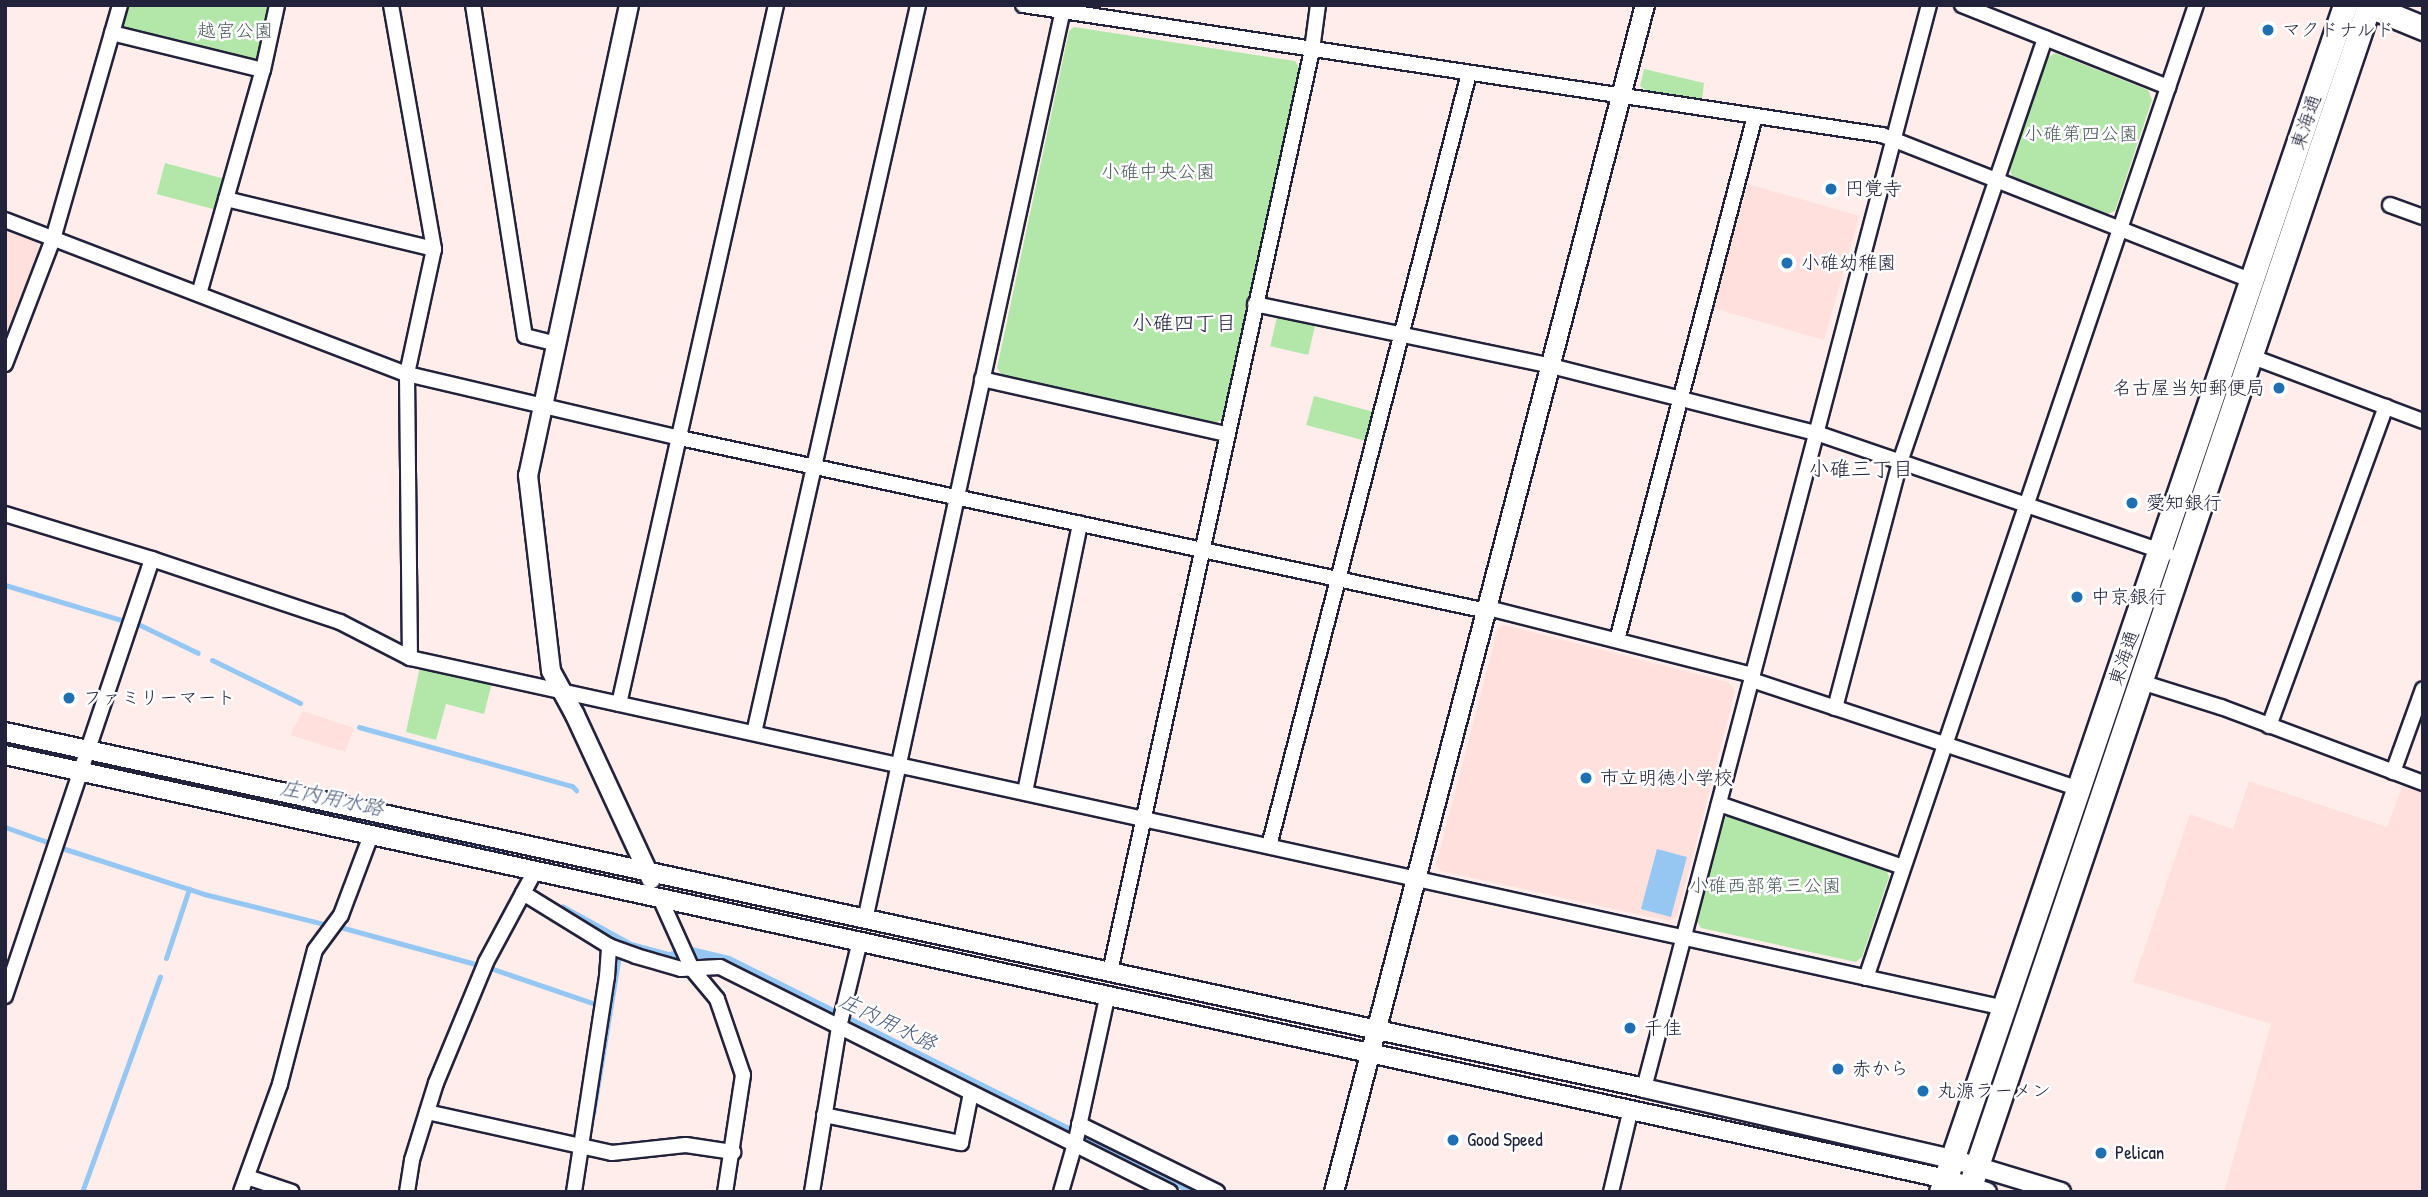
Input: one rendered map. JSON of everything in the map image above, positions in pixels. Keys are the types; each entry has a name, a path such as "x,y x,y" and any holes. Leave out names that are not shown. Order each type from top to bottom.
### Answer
{"main road":[{"name":"東海通","path":"1975,1184 2141,682 2171,554 2252,281 2345,5"},
{"name":"東海通","path":"1946,1177 2079,789 2250,356 2368,6"},
{"path":"2368,6 2423,28"}],"street":[{"path":"5,365 53,239 120,5"},
{"path":"199,294 263,70 278,5"},
{"path":"391,5 434,249 407,374 410,658"},
{"path":"473,5 525,336 554,343"},
{"path":"629,5 554,343 528,475 551,671 691,966 717,999 743,1075 725,1192"},
{"path":"619,704 776,5"},
{"path":"754,733 918,5"},
{"path":"1023,5 1894,139 2252,281"},
{"path":"1110,972 1312,50 1318,5"},
{"path":"1334,1192 1645,5"},
{"path":"1644,1088 1929,5"},
{"path":"1962,5 2168,87"},
{"path":"1866,978 2196,5"},
{"path":"865,920 1062,9"},
{"path":"112,33 263,70"},
{"path":"1835,708 1900,462 2045,38"},
{"path":"1269,846 1469,73"},
{"path":"1617,640 1755,116"},
{"path":"226,199 434,249"},
{"path":"2390,205 2423,217"},
{"path":"5,220 407,374 680,438 1202,551 1488,609 1617,640 1752,677 1835,708 2079,789"},
{"path":"1255,304 1551,366 1816,433 2171,554"},
{"path":"2250,356 2423,421"},
{"path":"982,379 1227,434"},
{"path":"2269,726 2386,407"},
{"path":"5,514 152,559 340,622 410,658 2004,1008"},
{"path":"1025,792 1080,524"},
{"path":"5,996 152,559"},
{"path":"2141,682 2423,783"},
{"path":"2393,772 2423,689"},
{"path":"5,732 1644,1088 1946,1177"},
{"path":"5,755 860,941 1630,1113 1975,1184 2061,1192"},
{"path":"1719,804 1903,867"},
{"path":"241,1192 279,1084 315,950 341,915 371,835"},
{"path":"407,1192 427,1112 486,962 535,871"},
{"path":"523,893 609,946 659,964 719,967 841,1020 971,1093 1077,1133 1217,1192"},
{"path":"812,1192 841,1020 860,941"},
{"path":"574,1192 607,977 609,946"},
{"path":"1061,1192 1107,998"},
{"path":"824,1115 961,1143 971,1093"},
{"path":"427,1112 612,1153 686,1145 733,1152"},
{"path":"1611,1192 1630,1113"},
{"path":"1077,1133 1170,1192"},
{"path":"247,1177 292,1192"}],"shaded area":[{"name":"小碓幼稚園","path":"1748,184 1860,216 1824,340 1712,308"},
{"path":"5,231 37,242 41,254 5,347"},
{"name":"市立明徳小学校","path":"1504,625 1728,682 1735,691 1677,917 1669,921 1441,871 1436,865 1498,628"},
{"path":"303,711 354,728 345,752 290,735"},
{"path":"2249,781 2387,827 2403,784 2423,792 2423,1192 2224,1192 2271,1024 2133,982 2190,814 2233,829"}],"green space":[{"name":"越宮公園","path":"128,5 269,5 257,58 250,62 128,33 122,24"},
{"name":"小碓中央公園","path":"1074,27 1295,61 1301,70 1223,419 1215,423 1001,374 997,368 1069,31"},
{"name":"小碓第四公園","path":"2055,53 2148,90 2152,100 2115,211 2107,214 2012,176 2009,167 2047,58"},
{"path":"1644,69 1704,83 1702,100 1648,92 1640,86"},
{"path":"165,163 224,179 216,210 157,194"},
{"path":"1277,317 1315,326 1308,355 1270,346"},
{"path":"1314,396 1373,412 1365,441 1306,425"},
{"path":"420,667 492,683 484,714 446,704 436,740 406,732"},
{"name":"小碓西部第三公園","path":"1729,815 1886,869 1889,877 1862,957 1856,962 1701,928 1696,920 1722,820"}],"water":[{"path":"1657,849 1687,857 1671,917 1641,909"},
{"path":"563,904 632,942 669,952 692,947 730,956 1201,1192 1186,1192 728,964 712,958 677,963 627,946 559,908"}],"waterway":[{"path":"5,585 121,620"},
{"path":"140,625 198,653"},
{"path":"212,660 300,703"},
{"path":"359,727 572,786 576,790"},
{"name":"庄内用水路","path":"5,743 19,746"},
{"name":"庄内用水路","path":"154,776 503,852"},
{"path":"5,827 47,842"},
{"path":"65,849 204,894 327,925"},
{"path":"166,958 189,889"},
{"path":"340,927 479,965"},
{"path":"593,1114 618,961"},
{"path":"490,968 598,1005"},
{"path":"82,1192 160,977"}],"place":[{"name":"マクドナルド","path":"2268,30"},
{"name":"円覚寺","path":"1831,189"},
{"name":"小碓幼稚園","path":"1787,263"},
{"name":"名古屋当知郵便局","path":"2279,388"},
{"name":"愛知銀行","path":"2132,503"},
{"name":"中京銀行","path":"2077,597"},
{"name":"ファミリーマート","path":"69,698"},
{"name":"市立明徳小学校","path":"1586,778"},
{"name":"千佳","path":"1630,1028"},
{"name":"赤から","path":"1838,1069"},
{"name":"丸源ラーメン","path":"1923,1091"},
{"name":"Good Speed","path":"1453,1140"},
{"name":"Pelican","path":"2101,1153"}],"district":[{"name":"小碓四丁目","path":"1184,323"},
{"name":"小碓三丁目","path":"1861,469"}]}
